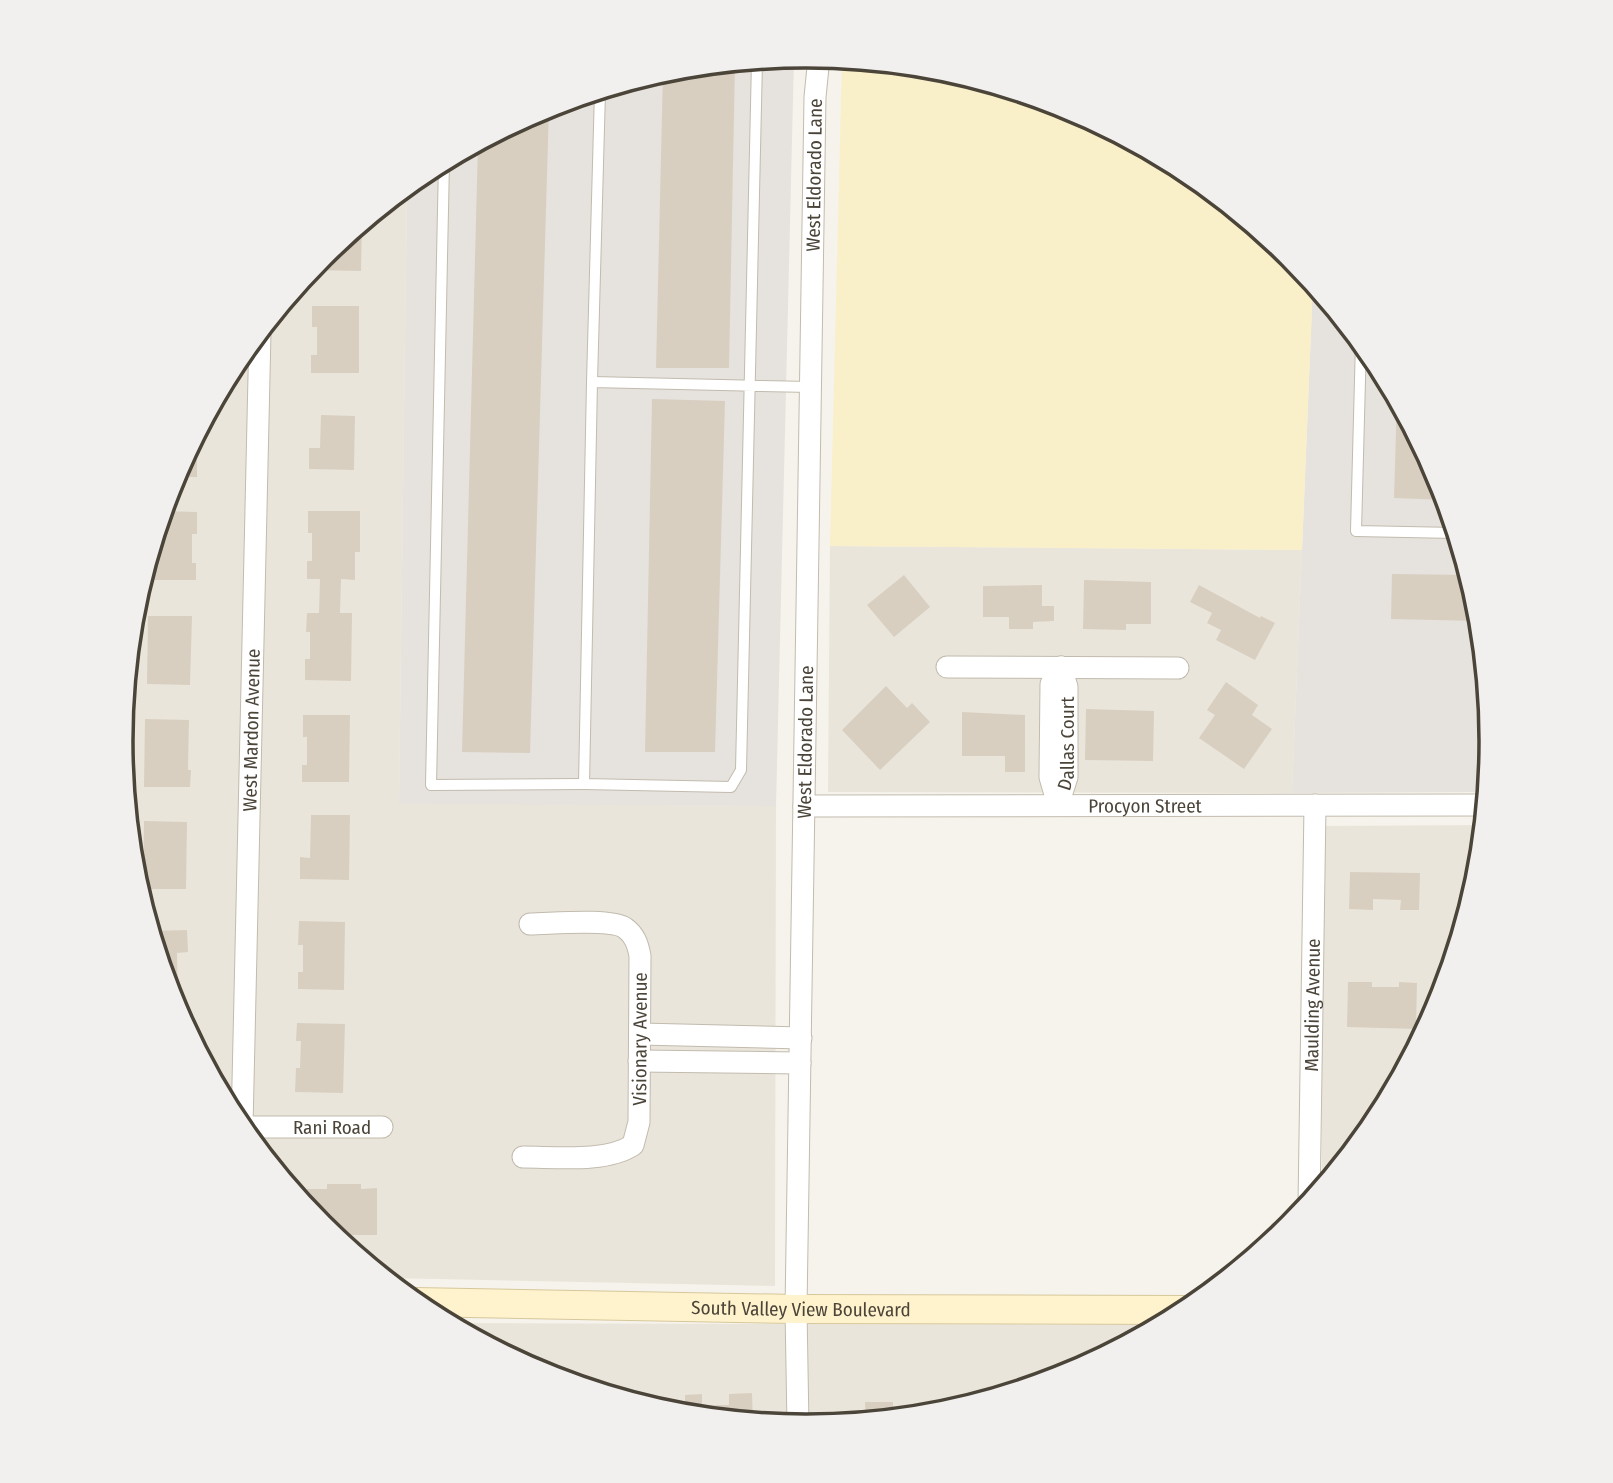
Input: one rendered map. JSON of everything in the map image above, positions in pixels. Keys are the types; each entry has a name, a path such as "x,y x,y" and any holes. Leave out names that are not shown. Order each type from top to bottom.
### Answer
{"main road":[{"name":"South Valley View Boulevard","path":"434,1302 796,1309 1167,1310"}],"street":[{"name":"West Eldorado Lane","path":"797,1415 796,1309 810,387 815,97 818,69"},
{"name":"West Mardon Avenue","path":"241,1107 260,349"},
{"path":"947,667 1178,667"},
{"name":"Dallas Court","path":"1058,805 1050,777 1051,684 1062,667"},
{"name":"Maulding Avenue","path":"1309,1189 1315,805"},
{"name":"Procyon Street","path":"804,806 1476,805"},
{"name":"Visionary Avenue","path":"523,1157 608,1156 622,1152 633,1145 639,1122 638,943 632,933 614,923 530,924"},
{"path":"639,1034 801,1038"},
{"path":"639,1061 800,1063"},
{"name":"Rani Road","path":"255,1127 382,1127"}],"lane":[{"path":"444,175 431,785 731,787 741,770 757,70"},
{"path":"584,784 600,101"},
{"path":"1361,359 1356,531 1446,533"},
{"path":"592,382 810,387"},
{"path":"711,1036 711,1062"}],"shaded area":[{"path":"794,69 776,806 399,804 407,200 470,158 549,119 590,104 675,81 719,74"},
{"path":"407,200 399,803 776,806 775,1286 400,1278 330,1218 272,1151 223,1078 184,999 169,958 146,873 139,829 133,742 139,654 146,610 169,525 184,484 223,405 272,332 330,265"},
{"path":"1312,297 1341,332 1390,405 1429,484 1457,567 1467,610 1474,654 1480,742 1477,792 1292,793"},
{"path":"830,546 1302,550 1292,793 828,792"},
{"path":"1474,825 1457,916 1429,999 1390,1078 1366,1116 1322,1174 1322,826"},
{"path":"467,1323 1143,1325 1064,1364 981,1392 894,1409 806,1415 719,1409 632,1392 549,1364"}],"sand":[{"path":"842,70 894,74 981,91 1064,119 1104,138 1143,158 1216,207 1283,265 1312,297 1302,550 830,546"}],"building":[{"path":"735,73 729,368 656,368 663,84"},
{"path":"549,119 530,753 462,752 478,154"},
{"path":"362,236 361,271 325,270"},
{"path":"312,306 359,306 359,373 311,373 311,355 317,355 317,327 312,327"},
{"path":"652,399 725,401 715,752 645,752"},
{"path":"321,415 355,416 354,470 309,469 309,448 320,448"},
{"path":"1396,418 1435,500 1394,498"},
{"path":"197,457 197,477 187,477"},
{"path":"174,511 197,512 197,534 192,534 192,563 196,563 196,580 153,580"},
{"path":"308,511 360,511 360,552 355,552 355,580 341,579 340,613 352,613 351,681 305,680 305,659 310,659 310,632 306,632 307,613 319,613 320,579 307,579 307,561 312,561 312,533 308,533"},
{"path":"1392,574 1459,575 1469,621 1391,619"},
{"path":"904,575 930,607 894,637 867,605"},
{"path":"1084,580 1151,582 1151,624 1126,624 1126,630 1083,629"},
{"path":"1042,585 1042,606 1054,606 1054,621 1033,622 1033,629 1009,629 1009,617 983,617 983,586"},
{"path":"1199,585 1260,618 1261,616 1275,623 1255,660 1216,640 1221,630 1207,623 1212,613 1190,602"},
{"path":"148,616 192,616 190,685 147,684"},
{"path":"1226,682 1258,705 1252,715 1272,729 1244,769 1199,738 1215,715 1207,710"},
{"path":"886,686 907,708 912,703 930,722 880,770 842,730"},
{"path":"1086,709 1154,711 1153,761 1085,760"},
{"path":"962,712 1025,715 1025,772 1005,772 1005,756 962,756"},
{"path":"303,715 350,715 349,782 302,782 302,765 307,765 307,737 303,737"},
{"path":"145,719 189,720 190,787 144,787"},
{"path":"311,815 350,815 349,880 300,879 300,857 310,858"},
{"path":"144,821 187,822 186,889 150,889 143,857"},
{"path":"1350,872 1420,873 1419,910 1400,910 1401,900 1373,899 1373,910 1349,909"},
{"path":"299,921 345,922 344,990 298,989 298,972 303,972 303,945 298,945"},
{"path":"187,930 188,952 177,953 178,981 169,958 161,931"},
{"path":"1348,982 1372,982 1372,987 1399,987 1399,982 1417,983 1415,1029 1347,1027"},
{"path":"297,1023 345,1024 343,1093 295,1092 296,1068 300,1068 301,1041 296,1041"},
{"path":"327,1184 361,1184 361,1189 377,1188 377,1235 349,1235 307,1193 307,1189 327,1189"},
{"path":"752,1393 753,1412 685,1404 685,1395 702,1394 702,1405 729,1405 729,1394"},
{"path":"865,1402 893,1402 893,1409 866,1412"}]}
